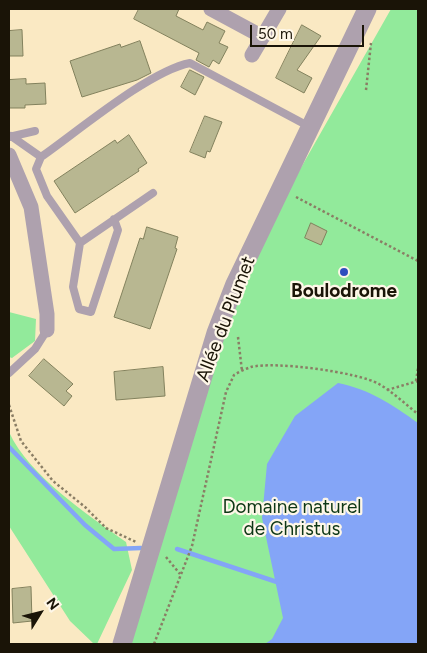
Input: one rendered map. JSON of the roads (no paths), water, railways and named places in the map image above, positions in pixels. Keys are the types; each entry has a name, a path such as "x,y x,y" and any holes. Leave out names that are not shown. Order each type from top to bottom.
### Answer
{"street":[{"path":"211,9 263,37"},
{"path":"252,56 279,9"},
{"name":"Allée du Plumet","path":"122,644 216,333 235,284 367,9"},
{"path":"9,154 31,207 46,304 47,330"}],"lane":[{"path":"114,219 118,230 91,312 79,309 73,287 80,243 47,196 36,169 41,157 139,87 182,64 190,63 311,127"},
{"path":"10,137 35,131"},
{"path":"10,137 41,157"},
{"path":"80,243 153,193"},
{"path":"9,373 35,349 47,330"}],"water":[{"path":"338,383 360,389 390,404 418,423 418,644 265,644 272,639 283,618 262,518 267,464 295,416"}],"waterway":[{"path":"9,447 85,525 114,549 141,548"},
{"path":"177,549 277,582 281,586"}],"place":[{"name":"Boulodrome","path":"344,272"}],"park label":[{"name":"Domaine naturel de Christus","path":"292,518"}]}
